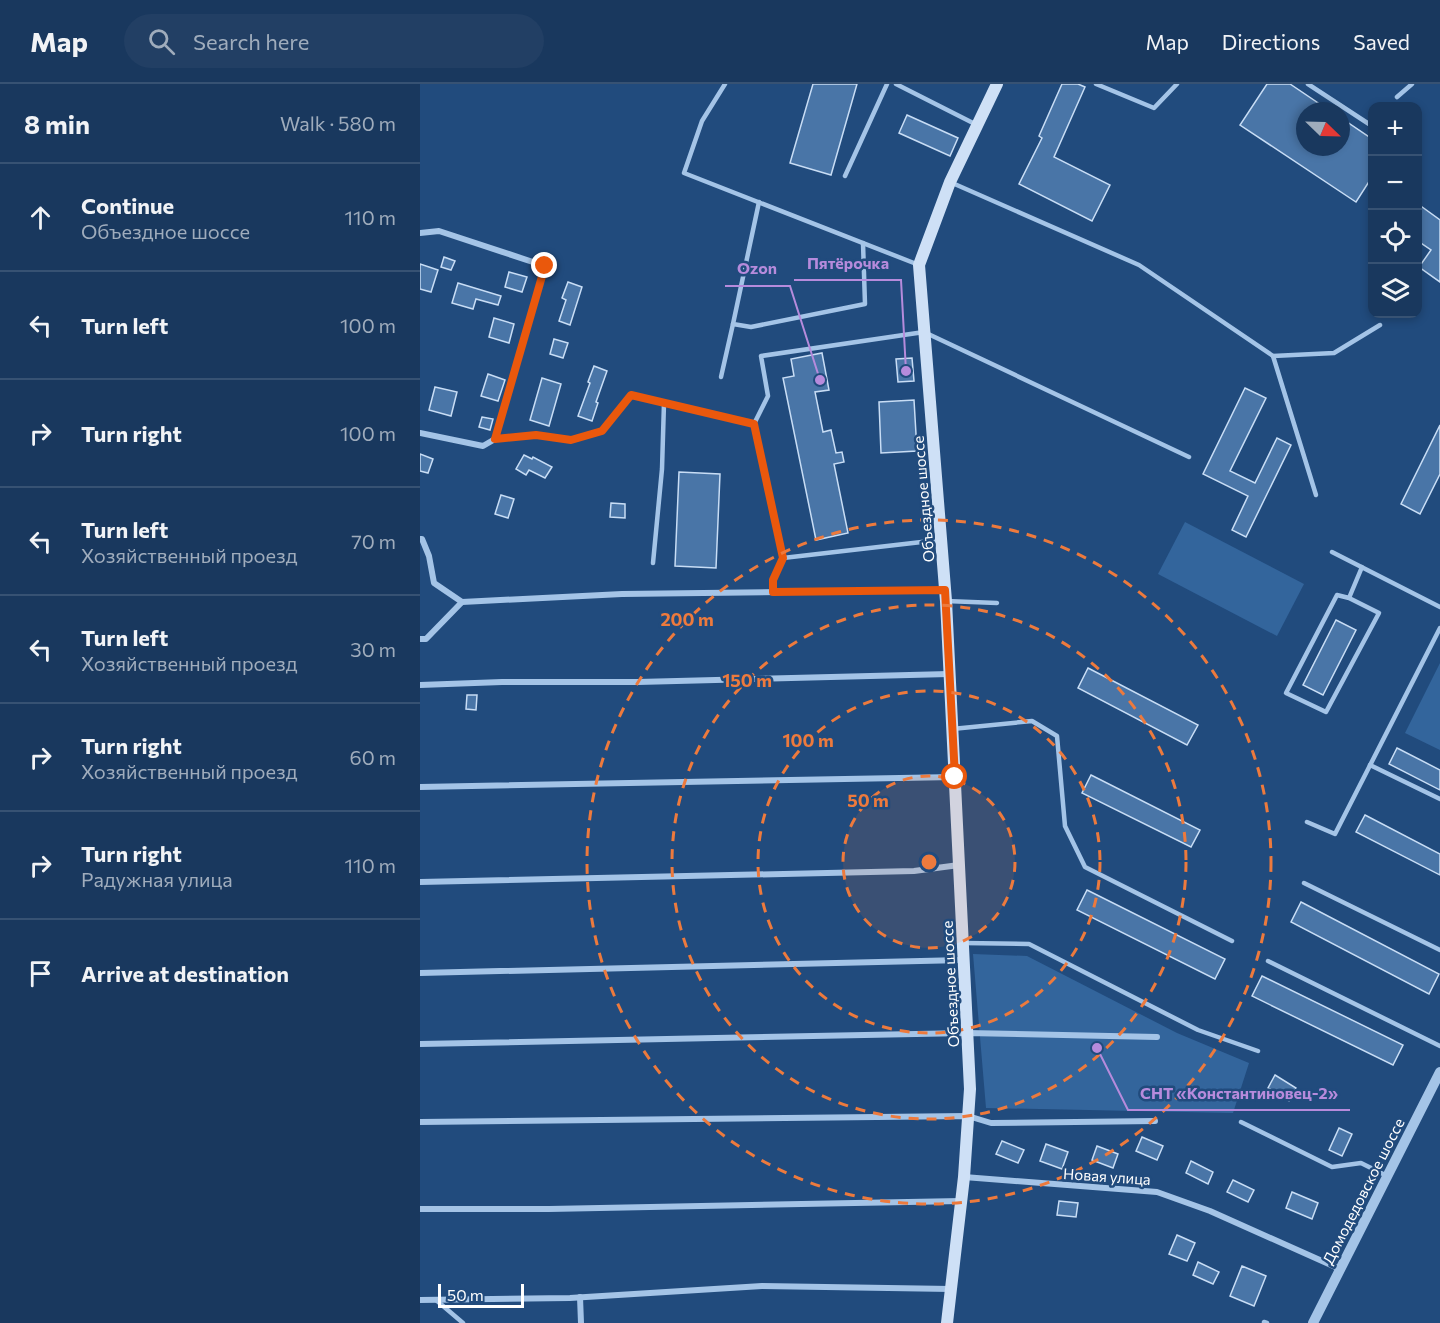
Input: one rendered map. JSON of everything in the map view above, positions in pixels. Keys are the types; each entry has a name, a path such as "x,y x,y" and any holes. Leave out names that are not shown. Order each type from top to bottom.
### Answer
{"main road":[{"name":"Объездное шоссе","path":"947,1323 964,1177 970,1089 946,596 919,265 950,182 997,84"}],"street":[{"path":"420,233 439,231 545,266 495,439"},
{"path":"420,433 483,446 495,439 536,435 571,440 602,431 631,395 754,424"},
{"path":"420,539 429,556 434,583 462,602 622,594 773,592 946,596"},
{"path":"420,639 426,639 462,602"},
{"path":"420,685 950,674"},
{"path":"420,787 955,777"},
{"path":"420,882 914,871 959,865"},
{"path":"420,973 964,960"},
{"path":"420,1044 968,1032 1156,1037"},
{"name":"Домодедовское шоссе","path":"1313,1323 1437,1085 1440,1072"},
{"path":"420,1122 968,1116 991,1124 1155,1121"},
{"name":"Новая улица","path":"964,1177 1157,1192 1210,1211 1340,1269"},
{"path":"420,1209 561,1209 961,1201"},
{"path":"420,1300 580,1298 762,1286 951,1289"},
{"path":"580,1298 580,1323"}],"lane":[{"path":"725,84 702,121 684,173 919,265"},
{"path":"845,176 887,84"},
{"path":"896,84 977,125"},
{"path":"1096,84 1154,108 1177,84"},
{"path":"1308,84 1368,123"},
{"path":"1397,97 1412,84"},
{"path":"950,182 1139,265 1273,356 1334,353 1380,325"},
{"path":"721,377 759,202"},
{"path":"733,324 751,327 866,304 864,243"},
{"path":"773,592 773,580 783,558 754,424 768,396 761,356 924,332 1190,457"},
{"path":"1273,356 1316,495"},
{"path":"653,563 662,469 664,403"},
{"path":"783,558 941,540"},
{"path":"1332,552 1440,607"},
{"path":"1349,598 1362,567"},
{"path":"1337,595 1349,598 1379,613 1326,712 1286,693 1337,595"},
{"path":"946,596 997,603"},
{"path":"1307,822 1335,834 1440,628"},
{"path":"952,729 1032,721 1057,736 1065,826 1085,867 1232,941"},
{"path":"1370,765 1440,800"},
{"path":"1304,883 1440,950"},
{"path":"963,943 1029,944 1198,1030 1258,1051"},
{"path":"1268,961 1440,1046"},
{"path":"1241,1122 1332,1167 1361,1163 1388,1176"},
{"path":"436,1300 463,1323"}],"shaded area":[{"path":"1185,522 1304,584 1277,636 1158,574"},
{"path":"1440,663 1440,750 1405,733"},
{"path":"973,954 1027,956 1177,1033 1249,1063 1233,1113 986,1108"}],"building":[{"path":"813,84 857,84 831,175 790,163"},
{"path":"1062,84 1078,84 1085,87 1054,157 1110,185 1092,221 1019,184 1042,138 1039,136"},
{"path":"1267,84 1290,84 1317,102 1296,102 1296,156 1350,156 1350,124 1368,136 1368,183 1356,202 1240,125"},
{"path":"907,115 958,138 950,156 899,133"},
{"path":"1422,207 1440,220 1440,282 1422,269 1422,263 1431,250 1422,244"},
{"path":"444,257 455,261 451,270 441,267"},
{"path":"420,264 438,270 431,292 420,289"},
{"path":"509,272 527,277 522,292 505,287"},
{"path":"568,282 582,287 570,325 559,321 566,300 562,298"},
{"path":"458,283 501,296 498,305 476,299 473,309 452,303"},
{"path":"494,318 514,324 509,343 489,337"},
{"path":"554,339 568,343 563,358 550,354"},
{"path":"822,353 829,390 815,392 823,432 831,430 836,453 842,452 844,462 834,464 848,533 816,540 783,378 794,376 791,359"},
{"path":"912,358 914,381 898,382 896,359"},
{"path":"594,366 607,371 592,421 578,416"},
{"path":"488,374 505,380 498,401 481,396"},
{"path":"542,378 561,384 549,426 530,420"},
{"path":"435,387 457,392 451,416 429,410"},
{"path":"1245,388 1266,398 1230,471 1255,483 1277,438 1291,445 1246,537 1232,530 1248,496 1203,474"},
{"path":"914,400 917,451 881,453 879,402"},
{"path":"482,417 493,419 490,430 479,427"},
{"path":"1440,425 1440,474 1420,514 1401,504"},
{"path":"420,454 433,459 428,473 420,471"},
{"path":"524,455 552,467 545,478 529,470 526,475 516,469"},
{"path":"679,472 720,474 716,568 675,566"},
{"path":"501,495 514,499 508,518 495,514"},
{"path":"611,503 625,504 625,518 610,517"},
{"path":"1336,620 1356,630 1323,695 1303,685"},
{"path":"1088,668 1198,725 1187,745 1078,688"},
{"path":"467,695 477,695 476,710 466,709"},
{"path":"1397,748 1440,770 1440,790 1389,764"},
{"path":"1091,775 1200,830 1191,847 1082,793"},
{"path":"1365,815 1440,854 1440,875 1356,832"},
{"path":"1087,890 1225,959 1215,979 1077,910"},
{"path":"1301,902 1439,974 1429,994 1291,922"},
{"path":"1262,976 1403,1045 1393,1065 1252,996"},
{"path":"1275,1075 1296,1088 1289,1101 1268,1088"},
{"path":"1339,1128 1352,1134 1342,1156 1329,1150"},
{"path":"1142,1137 1163,1146 1157,1160 1136,1151"},
{"path":"1002,1141 1024,1150 1018,1163 996,1154"},
{"path":"1046,1144 1068,1152 1062,1169 1040,1161"},
{"path":"1097,1146 1118,1154 1113,1168 1092,1160"},
{"path":"1191,1161 1213,1172 1208,1184 1186,1173"},
{"path":"1233,1180 1254,1190 1248,1202 1227,1192"},
{"path":"1292,1192 1318,1203 1312,1219 1286,1208"},
{"path":"1059,1201 1078,1203 1076,1217 1057,1215"},
{"path":"1177,1235 1195,1243 1187,1261 1169,1254"},
{"path":"1198,1262 1219,1272 1213,1284 1193,1275"},
{"path":"1242,1266 1266,1276 1254,1306 1230,1296"}],"place":[{"name":"Пятёрочка","path":"906,371"},
{"name":"Ozon","path":"820,380"},
{"name":"СНТ «Константиновец-2»","path":"1097,1048"}],"route":[{"path":"545,266 495,439 536,435 571,440 602,431 631,395 754,424 783,558 773,580 773,592 945,590 955,777"}]}
